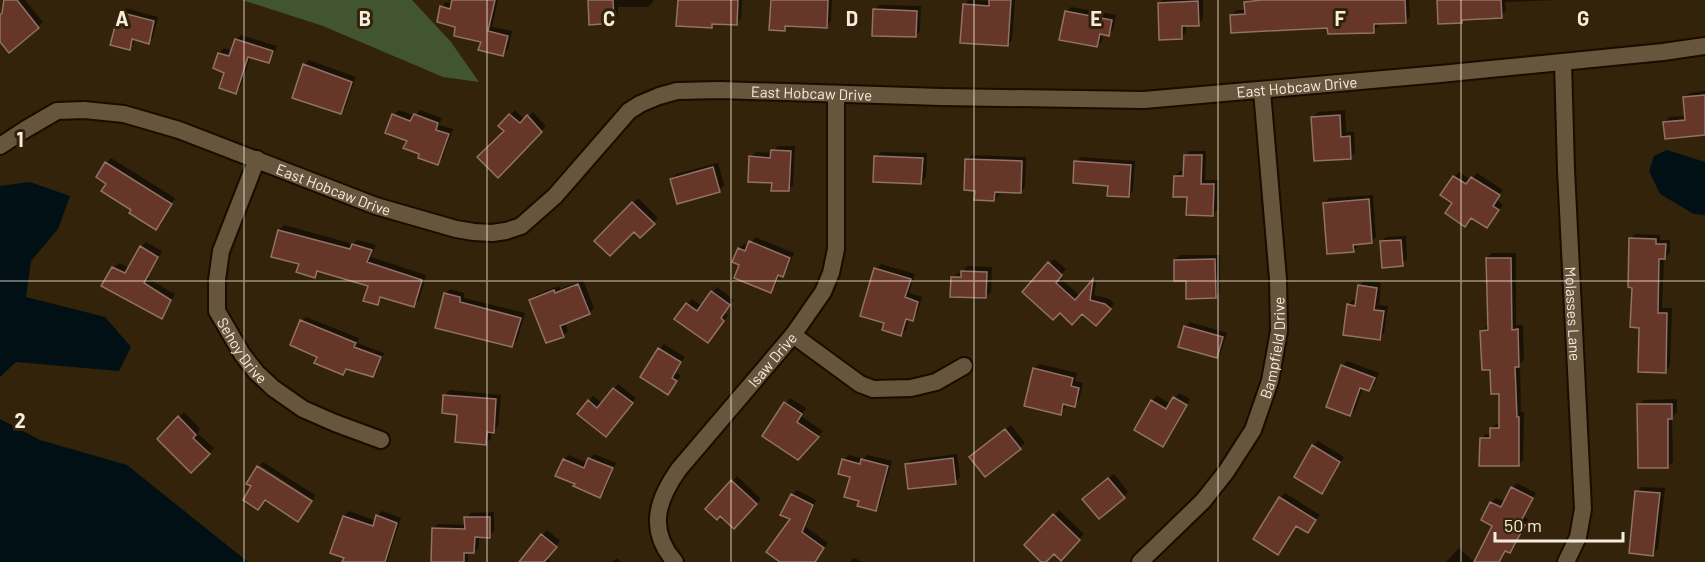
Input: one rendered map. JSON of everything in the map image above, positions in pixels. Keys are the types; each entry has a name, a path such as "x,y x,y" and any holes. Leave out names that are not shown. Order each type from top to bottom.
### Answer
{"street":[{"name":"East Hobcaw Drive","path":"0,146 57,111 84,110 124,114 179,130 376,206 456,229 492,233 521,226 555,196 629,111 659,96 677,91 720,90 836,95 1144,100 1262,91 1705,46"},
{"name":"Molasses Lane","path":"1563,62 1566,170 1583,509 1578,537 1566,562"},
{"name":"Bampfield Drive","path":"1140,562 1203,501 1226,472 1253,430 1270,381 1279,331 1278,279 1262,91"},
{"name":"Isaw Drive","path":"675,562 661,544 657,524 659,508 666,487 793,335 823,292 831,273 836,249 836,95"},
{"name":"Sehoy Drive","path":"257,159 221,251 217,280 217,311 242,354 273,388 303,408 381,440"},
{"path":"793,335 860,384 873,389 911,388 936,382 964,366"}],"green space":[{"path":"242,0 412,0 451,42 479,82 443,77 323,26"}],"shaded area":[{"path":"1667,150 1705,162 1705,215 1694,214 1660,194 1649,171 1654,156"},
{"path":"30,182 70,196 58,229 31,261 26,297 105,317 131,347 119,371 16,362 0,377 0,186"},
{"path":"0,419 40,440 127,465 248,562 0,562"}],"building":[{"path":"4,0 17,0 39,28 9,53 0,42 0,15"},
{"path":"452,0 495,0 488,31 508,36 503,56 478,50 481,42 454,36 455,27 437,22 440,6 450,9"},
{"path":"588,0 613,0 614,23 589,25"},
{"path":"678,0 738,0 737,25 712,24 712,28 676,26"},
{"path":"771,0 828,0 827,28 785,26 785,31 769,30"},
{"path":"989,0 1011,0 1008,46 960,43 963,4 989,6"},
{"path":"1405,0 1406,23 1374,24 1374,33 1328,34 1327,28 1231,33 1230,15 1245,14 1244,2"},
{"path":"1437,0 1501,0 1502,18 1438,24"},
{"path":"1198,1 1199,26 1182,26 1182,39 1159,40 1158,3"},
{"path":"873,9 917,11 916,37 872,36"},
{"path":"1065,11 1112,20 1109,36 1100,34 1097,47 1059,40"},
{"path":"119,12 154,21 149,44 132,39 130,50 110,45"},
{"path":"235,39 273,51 269,63 248,57 236,94 219,88 224,73 213,68 218,53 229,56"},
{"path":"303,64 352,82 341,114 292,98"},
{"path":"1705,95 1705,135 1665,139 1663,122 1685,120 1683,97"},
{"path":"392,114 410,121 414,114 438,123 436,130 449,134 438,165 418,158 419,154 403,148 407,141 385,133"},
{"path":"509,114 520,123 527,115 542,132 498,178 477,157 504,131 498,126"},
{"path":"1340,115 1341,137 1350,136 1351,159 1314,161 1311,117"},
{"path":"771,150 791,151 789,191 771,191 772,183 748,182 749,156 770,158"},
{"path":"1184,155 1202,155 1201,184 1214,184 1213,216 1186,215 1187,197 1173,197 1174,176 1183,176"},
{"path":"874,156 923,158 921,184 873,182"},
{"path":"965,159 1022,161 1021,193 995,192 994,201 974,200 975,191 964,190"},
{"path":"1074,161 1131,165 1129,197 1107,196 1108,186 1073,183"},
{"path":"105,162 172,204 156,230 129,213 131,210 101,191 106,184 96,177"},
{"path":"713,167 720,192 677,204 670,179"},
{"path":"1453,176 1466,184 1471,177 1500,195 1493,206 1499,210 1487,228 1471,218 1465,227 1445,213 1452,203 1440,195"},
{"path":"1369,199 1372,243 1353,245 1354,252 1327,254 1323,203"},
{"path":"632,202 655,224 640,238 634,232 610,256 594,241"},
{"path":"278,230 350,249 352,244 372,250 367,262 422,280 414,307 380,297 378,305 363,301 368,286 317,271 315,278 296,272 299,264 271,257"},
{"path":"1629,238 1656,239 1656,244 1666,244 1665,259 1659,259 1658,313 1667,313 1666,373 1638,372 1639,328 1630,327 1632,288 1628,287"},
{"path":"1401,240 1403,266 1382,268 1380,241"},
{"path":"749,241 790,258 783,277 778,275 771,293 734,278 739,265 732,262 738,248 745,251"},
{"path":"140,246 158,257 144,283 171,300 162,319 101,286 112,267 125,273"},
{"path":"1486,258 1511,258 1512,330 1518,329 1519,367 1515,367 1517,417 1519,417 1519,466 1479,466 1480,438 1490,438 1490,428 1499,428 1499,394 1491,394 1490,370 1482,370 1480,331 1488,330"},
{"path":"1215,259 1216,298 1186,299 1186,281 1174,281 1174,260"},
{"path":"1048,262 1062,275 1056,283 1075,300 1093,279 1090,300 1105,304 1111,309 1096,326 1082,314 1072,325 1060,313 1053,320 1022,292"},
{"path":"874,268 911,279 905,297 918,302 913,321 906,319 901,336 882,330 884,323 860,316"},
{"path":"961,271 987,272 986,298 950,297 951,277 961,277"},
{"path":"578,284 590,314 560,326 564,337 546,343 529,300"},
{"path":"1358,285 1377,288 1374,310 1384,311 1380,340 1343,335 1347,304 1355,306"},
{"path":"711,291 730,305 721,318 724,321 708,343 674,319 686,303 697,311"},
{"path":"444,293 460,297 460,302 521,318 512,347 435,328"},
{"path":"300,320 356,343 354,347 381,357 373,377 346,369 343,375 314,363 317,357 290,345"},
{"path":"1184,326 1223,337 1217,358 1178,347"},
{"path":"658,348 681,362 672,378 677,381 668,395 640,377"},
{"path":"1341,365 1375,378 1369,391 1360,388 1350,416 1326,407"},
{"path":"1033,368 1073,378 1071,386 1079,388 1075,407 1063,404 1061,415 1024,406"},
{"path":"613,388 633,403 606,437 577,414 588,400 597,408"},
{"path":"443,395 496,399 494,433 487,432 486,445 455,442 457,415 442,413"},
{"path":"1173,397 1187,405 1163,447 1134,430 1151,400 1166,409"},
{"path":"784,402 802,414 797,422 819,437 798,460 762,436"},
{"path":"1637,404 1672,404 1672,419 1668,419 1668,468 1638,468"},
{"path":"178,416 196,435 193,438 210,454 191,473 157,439"},
{"path":"1005,429 1021,449 985,477 969,457"},
{"path":"1312,445 1340,462 1322,494 1294,477"},
{"path":"588,458 613,468 600,498 555,476 563,459 584,468"},
{"path":"953,458 956,484 908,489 905,464"},
{"path":"842,459 860,464 861,459 888,466 876,511 857,506 859,501 844,497 850,477 838,474"},
{"path":"257,466 312,501 298,522 265,500 258,510 243,500 251,486 246,484"},
{"path":"1108,478 1125,498 1099,519 1082,499"},
{"path":"731,480 757,504 734,529 720,516 717,520 705,509"},
{"path":"1511,487 1533,498 1520,523 1525,525 1510,553 1505,551 1499,562 1474,562 1492,526 1481,520 1490,502 1501,507"},
{"path":"1635,491 1660,493 1653,556 1629,553"},
{"path":"791,494 813,505 802,532 824,548 815,562 780,562 766,552 790,519 780,515"},
{"path":"1279,497 1316,520 1308,533 1296,526 1278,555 1253,539"},
{"path":"1053,514 1080,540 1061,561 1054,554 1046,562 1041,562 1024,545"},
{"path":"376,515 397,523 385,562 342,562 344,558 330,553 343,516 373,526"},
{"path":"464,517 490,517 490,538 475,537 474,553 464,553 464,562 431,562 432,528 465,529"},
{"path":"541,534 557,547 544,562 519,562"}]}
